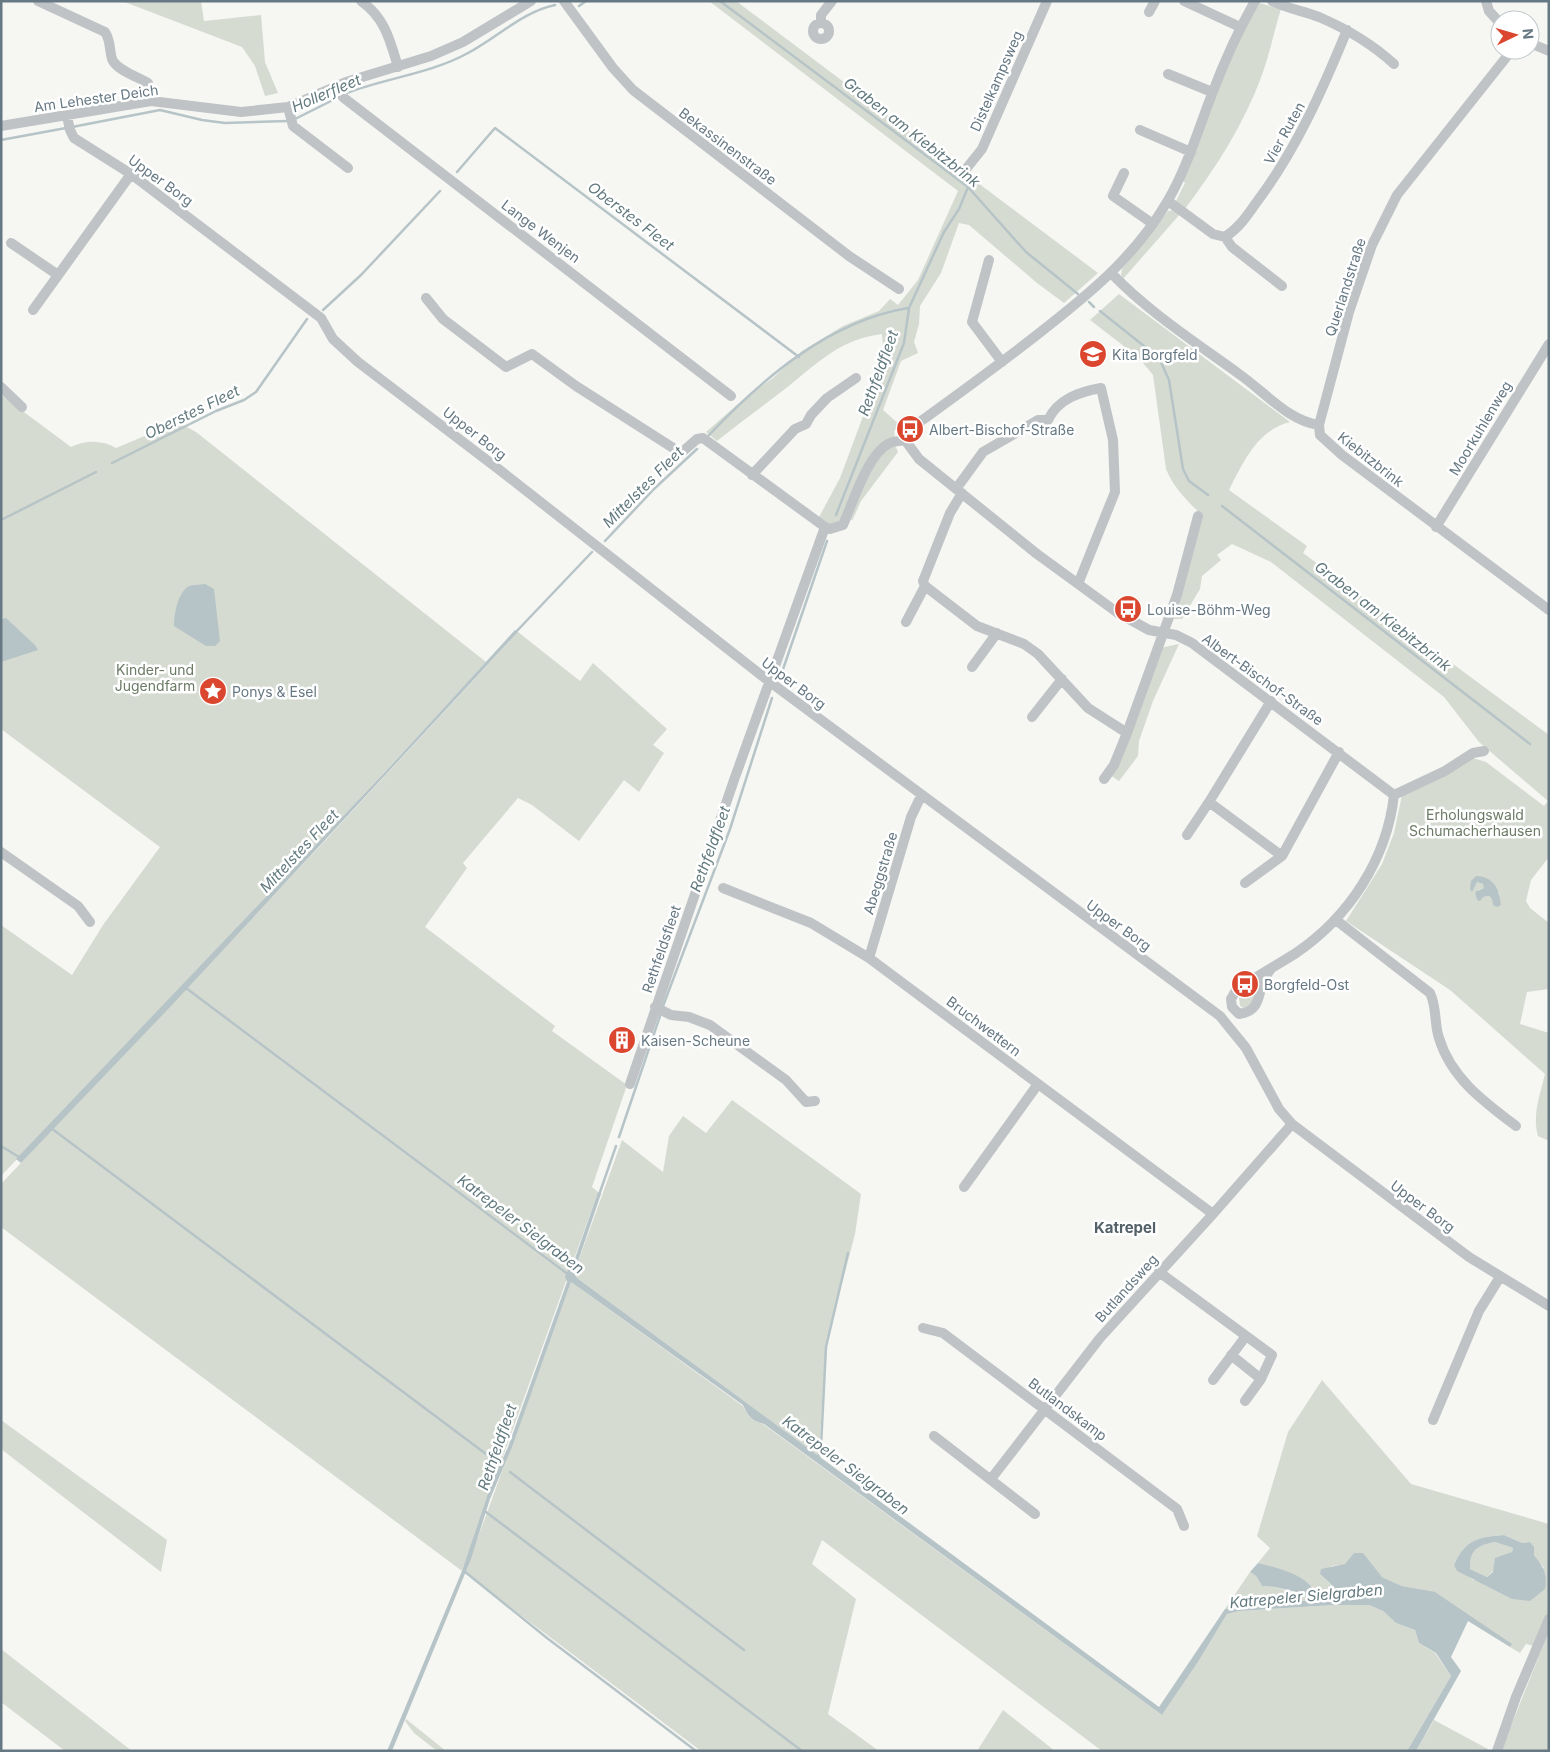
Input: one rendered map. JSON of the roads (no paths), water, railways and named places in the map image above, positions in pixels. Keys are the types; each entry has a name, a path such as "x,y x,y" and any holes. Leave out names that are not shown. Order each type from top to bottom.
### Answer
{"street":[{"path":"38,1 105,32 110,40 112,59 118,66 148,83 151,101"},
{"path":"361,1 376,13 385,26 398,67"},
{"name":"Am Lehester Deich","path":"1,126 68,124 151,101 241,112 288,107 340,93 398,67 464,42 531,1"},
{"name":"Bekassinenstraße","path":"564,1 608,61 633,90 798,218 849,256 899,289"},
{"path":"821,22 821,14 832,1"},
{"name":"Distelkampsweg","path":"966,169 982,149 1047,1"},
{"path":"1149,12 1155,1"},
{"path":"1184,1 1240,27"},
{"path":"426,298 443,319 506,367 532,354 576,386 681,452 697,439 703,438 825,527 830,529 843,525 865,473 880,450 890,443 907,443 910,429 1002,362 1112,274 1132,253 1168,201 1191,152 1212,92 1240,27 1255,1"},
{"path":"1272,1 1288,9 1318,16 1347,30 1372,44 1394,64"},
{"name":"Vier Ruten","path":"1226,236 1238,229 1283,164 1311,115 1347,30"},
{"name":"Querlandstraße","path":"1319,425 1349,312 1369,253 1397,195 1504,60"},
{"path":"1168,74 1212,92"},
{"name":"Lange Wenjen","path":"340,93 731,396"},
{"path":"288,107 291,120 296,129 348,168"},
{"name":"Upper Borg","path":"68,124 82,143 131,174 321,318 333,339 358,362 501,471 770,682 921,796 1220,1016 1246,1048 1279,1109 1292,1124 1469,1258 1549,1306"},
{"path":"1140,130 1191,152"},
{"path":"1124,173 1113,196 1153,224"},
{"path":"33,310 131,174"},
{"path":"1168,201 1213,234 1226,236 1232,247 1282,286"},
{"path":"11,243 58,275"},
{"path":"989,260 972,322 1002,362"},
{"path":"1112,274 1152,311 1241,375 1298,420 1319,425"},
{"name":"Moorkuhlenweg","path":"1436,527 1548,346"},
{"path":"752,475 795,428 806,424 811,415 827,398 856,378"},
{"path":"1,387 22,407"},
{"path":"1078,584 1115,492 1113,440 1101,388 1071,397 1054,407 1048,420 1038,420 982,452 959,491 923,581 925,586 977,626 997,632 1024,644 1038,654 1088,708 1127,733"},
{"name":"Kiebitzbrink","path":"1319,425 1320,435 1325,441 1436,527 1549,610"},
{"name":"Albert-Bischof-Straße","path":"907,443 919,459 1078,584 1136,624 1163,633 1176,635 1192,643 1394,795"},
{"path":"1104,779 1114,765 1127,733 1163,633 1186,568 1190,541 1198,516"},
{"name":"Rethfeldsfleet","path":"630,1084 655,1007 825,527"},
{"path":"906,622 925,586"},
{"path":"972,668 997,632"},
{"path":"1032,717 1062,679"},
{"path":"1187,835 1271,701"},
{"path":"1270,969 1260,986 1257,1005 1254,1009 1240,1014 1232,1007 1232,999 1235,992 1270,969 1310,943 1336,920 1370,872 1390,822 1394,795 1445,770 1473,753 1484,751"},
{"path":"1245,883 1282,856 1339,752"},
{"name":"Abeggstraße","path":"869,958 911,817 921,796"},
{"path":"1209,802 1282,856"},
{"path":"1,852 78,906 90,922"},
{"name":"Bruchwettern","path":"723,888 811,923 869,958 1213,1214"},
{"path":"1336,920 1430,993 1433,999 1435,1022 1440,1041 1455,1070 1478,1097 1516,1126"},
{"path":"655,1007 672,1016 690,1017 710,1026 786,1080 806,1102 815,1101"},
{"path":"1220,1016 1232,1007"},
{"path":"964,1187 1038,1084"},
{"name":"Butlandsweg","path":"991,1479 1100,1338 1292,1124"},
{"path":"1159,1272 1272,1355 1261,1379 1245,1401"},
{"path":"1433,1420 1479,1311 1500,1277"},
{"name":"Butlandskamp","path":"924,1328 943,1333 1177,1509 1184,1526"},
{"path":"1213,1380 1246,1336"},
{"path":"1231,1355 1261,1379"},
{"path":"934,1436 1034,1514"},
{"path":"1497,1751 1516,1697 1549,1619"}],"waterway":[{"name":"Hollerfleet","path":"579,6 586,1"},
{"name":"Graben am Kiebitzbrink","path":"720,1 968,187 1026,252 1078,294"},
{"name":"Hollerfleet","path":"344,94 423,71 453,60 479,47 532,13 555,5"},
{"name":"Hollerfleet","path":"293,120 339,97"},
{"name":"Hollerfleet","path":"72,127 160,110 202,120 225,123 288,121"},
{"name":"Hollerfleet","path":"1,140 66,128"},
{"name":"Oberstes Fleet","path":"457,172 495,128 799,357"},
{"name":"Rethfeldfleet","path":"836,515 904,343 909,308 944,232 959,209 968,187"},
{"name":"Oberstes Fleet","path":"323,310 361,275 440,191"},
{"name":"Graben am Kiebitzbrink","path":"1089,302 1094,307"},
{"name":"Mittelstes Fleet","path":"709,435 751,393 799,355 824,339 851,325 879,315 908,308"},
{"name":"Graben am Kiebitzbrink","path":"1100,311 1159,358 1169,380 1183,469 1189,481 1208,495"},
{"name":"Oberstes Fleet","path":"112,463 216,411 244,400 256,392 307,319"},
{"name":"Mittelstes Fleet","path":"605,541 654,489 697,449"},
{"name":"Oberstes Fleet","path":"1,520 96,472"},
{"name":"Graben am Kiebitzbrink","path":"1222,506 1530,744"},
{"name":"Rethfeldfleet","path":"780,678 827,541"},
{"name":"Mittelstes Fleet","path":"514,634 592,552"},
{"name":"Rethfeldfleet","path":"663,1006 730,829 772,698"},
{"name":"Katrepeler Sielgraben","path":"186,988 569,1275"},
{"name":"Rethfeldfleet","path":"619,1137 660,1016"},
{"path":"51,1128 502,1466"},
{"path":"1,1146 19,1157"},
{"name":"Rethfeldfleet","path":"599,1195 616,1146"},
{"path":"818,1458 821,1446 826,1347 848,1253"},
{"path":"510,1472 744,1650"},
{"path":"486,1512 802,1751"},
{"path":"464,1571 547,1638 696,1751"}],"place":[{"name":"Kita Borgfeld","path":"1093,354"},
{"name":"Albert-Bischof-Straße","path":"910,429"},
{"name":"Louise-Böhm-Weg","path":"1128,609"},
{"name":"Ponys & Esel","path":"213,691"},
{"name":"Borgfeld-Ost","path":"1245,984"},
{"name":"Kaisen-Scheune","path":"622,1040"}],"district":[{"name":"Katrepel","path":"1125,1227"}],"park label":[{"name":"Kinder- und Jugendfarm","path":"155,678"},
{"name":"Erholungswald Schumacherhausen","path":"1475,822"}]}
